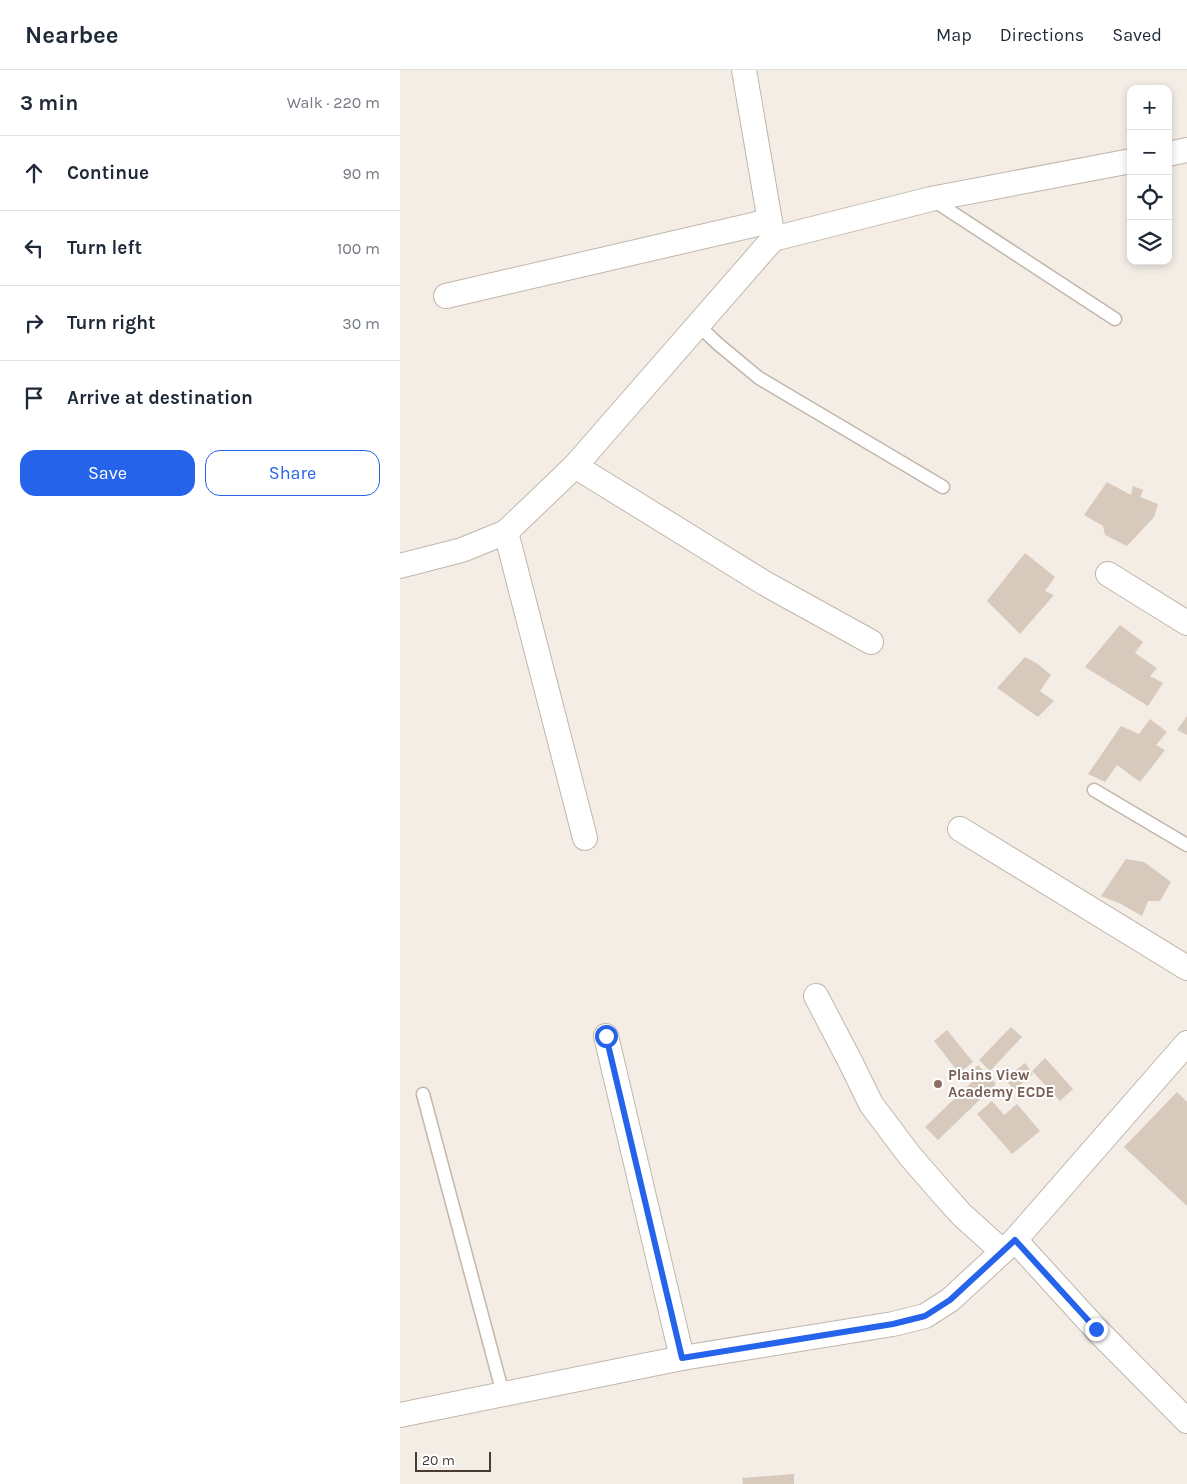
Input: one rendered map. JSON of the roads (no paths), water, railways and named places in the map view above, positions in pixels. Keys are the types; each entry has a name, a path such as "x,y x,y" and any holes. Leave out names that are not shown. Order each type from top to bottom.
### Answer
{"street":[{"path":"400,566 462,550 506,532 575,466 698,325 772,230 744,70"},
{"path":"1172,153 1187,150"},
{"path":"446,296 931,198 1127,162"},
{"path":"575,466 766,584 870,642"},
{"path":"506,532 585,838"},
{"path":"1108,574 1187,623"},
{"path":"960,829 1187,968"},
{"path":"816,996 871,1104 910,1156 944,1195 962,1215 1009,1246 1096,1329 1187,1421"},
{"path":"606,1036 682,1358"},
{"path":"400,1415 682,1358 893,1324 925,1316 950,1300 1009,1246 1187,1043"}],"lane":[{"path":"931,198 1115,319"},
{"path":"698,325 759,378 943,488"},
{"path":"1094,790 1187,845"},
{"path":"423,1094 503,1394"}],"place":[{"name":"Plains View Academy ECDE","path":"938,1084"}]}
